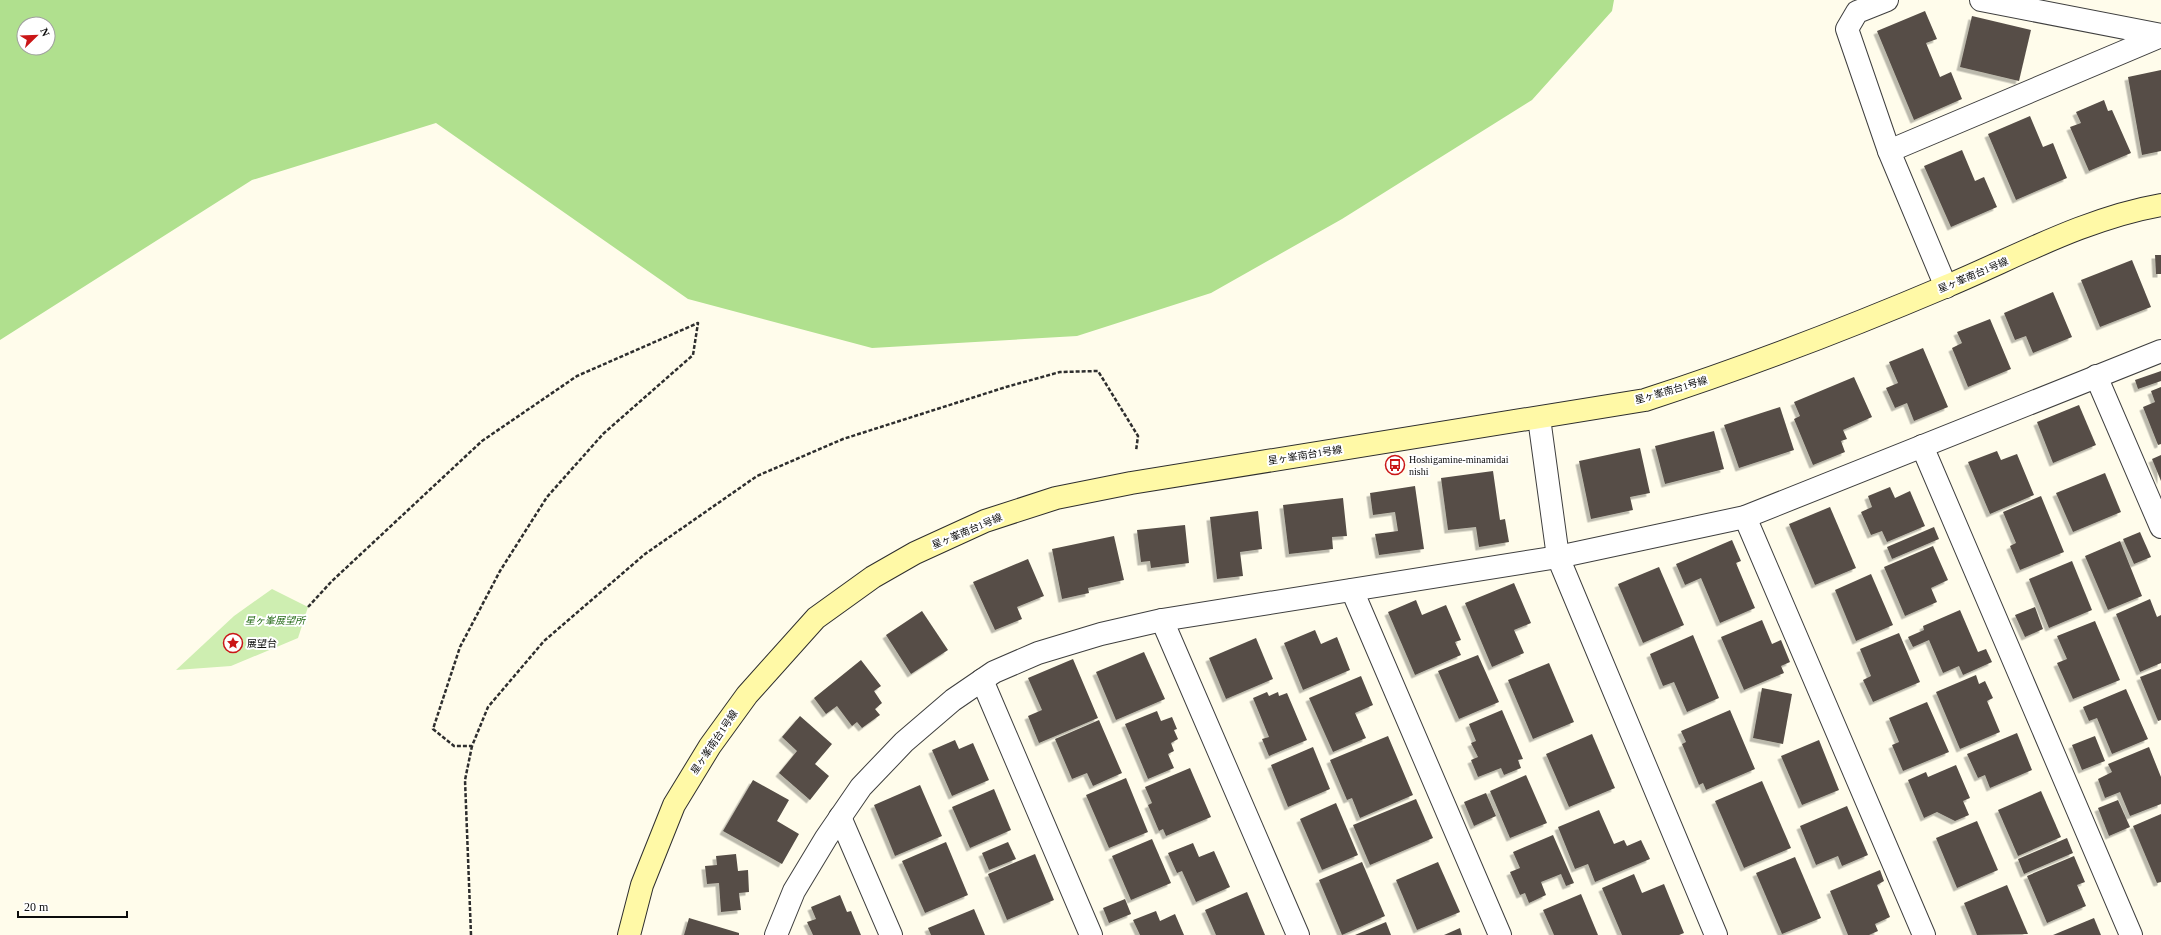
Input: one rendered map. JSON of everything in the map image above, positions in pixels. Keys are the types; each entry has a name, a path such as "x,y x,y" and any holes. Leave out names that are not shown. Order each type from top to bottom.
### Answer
{"street":[{"path":"1888,0 1857,12 1847,28 1889,151 1946,287"},
{"path":"1981,0 2161,36"},
{"path":"1889,151 2161,36"},
{"name":"星ヶ峯南台1号線","path":"629,935 642,885 674,805 710,746 747,694 816,618 873,577 915,553 985,521 1056,498 1131,483 1645,400 1724,375 1946,287 2088,225 2161,205"},
{"path":"776,935 794,891 840,816 861,787 904,742 953,700 994,672 1038,653 1101,634 1162,620 1558,557 1745,517 2161,351"},
{"path":"2096,376 2161,527"},
{"path":"1539,418 1558,557 1716,935"},
{"path":"1922,446 2131,935"},
{"path":"1745,517 1924,935"},
{"path":"1352,590 1500,935"},
{"path":"1162,620 1298,935"},
{"path":"982,680 1091,935"},
{"path":"840,816 891,935"}],"path":[{"path":"308,607 332,582 482,442 577,376 698,323 693,355 602,434 547,497 500,571 460,647 433,729 454,746 472,746"},
{"path":"471,935 465,780 472,746 488,707 544,641 645,554 757,476 843,439 1006,387 1060,372 1098,371 1138,436 1131,483"}],"green space":[{"path":"0,0 1614,0 1612,11 1532,100 1342,219 1211,293 1077,336 872,348 688,299 436,123 252,180 0,340"},
{"name":"星ヶ峯展望所","path":"272,589 308,607 298,638 231,666 176,670 234,616"}],"building":[{"path":"1925,11 1937,39 1926,43 1940,77 1951,72 1962,99 1914,120 1877,31"},
{"path":"1972,16 2031,30 2019,81 1960,67"},
{"path":"2161,70 2161,151 2142,155 2128,77"},
{"path":"2104,100 2108,111 2112,110 2131,153 2089,171 2070,127 2081,123 2076,112"},
{"path":"2030,116 2043,147 2053,143 2067,178 2016,200 1988,134"},
{"path":"1962,150 1975,181 1984,177 1997,207 1951,227 1924,166"},
{"path":"2155,255 2161,255 2161,274 2156,274"},
{"path":"2132,260 2151,307 2100,327 2081,280"},
{"path":"2053,292 2072,337 2033,353 2026,336 2015,340 2004,313"},
{"path":"1990,319 2011,369 1968,387 1952,348 1962,343 1957,332"},
{"path":"1923,348 1948,407 1914,421 1907,403 1895,408 1886,388 1898,383 1889,362"},
{"path":"2161,371 2161,381 2138,389 2135,380"},
{"path":"1854,377 1872,417 1843,430 1847,439 1841,441 1845,452 1813,465 1794,419 1800,416 1794,402"},
{"path":"2161,387 2161,444 2158,445 2143,407 2155,402 2151,391"},
{"path":"2079,405 2096,445 2053,463 2037,422"},
{"path":"1780,407 1794,450 1739,468 1724,425"},
{"path":"1714,431 1724,469 1665,484 1655,446"},
{"path":"1640,448 1650,493 1630,497 1633,510 1591,519 1579,461"},
{"path":"1997,451 2001,460 2017,454 2034,495 1990,514 1968,462"},
{"path":"2161,455 2161,481 2152,459"},
{"path":"1493,471 1500,520 1505,519 1509,542 1479,547 1476,527 1448,530 1441,478"},
{"path":"2105,473 2121,512 2073,532 2056,493"},
{"path":"1415,486 1424,549 1379,555 1375,534 1398,531 1395,512 1373,515 1370,493"},
{"path":"1890,487 1895,498 1910,491 1925,526 1887,542 1882,531 1871,535 1861,512 1872,507 1868,496"},
{"path":"2041,496 2064,552 2020,570 2010,546 2016,543 2003,512"},
{"path":"1343,498 1347,536 1332,537 1333,549 1289,554 1283,505"},
{"path":"1830,507 1856,568 1815,585 1789,524"},
{"path":"1258,511 1262,549 1240,552 1243,576 1217,579 1210,517"},
{"path":"1185,525 1189,563 1151,568 1150,561 1141,562 1137,530"},
{"path":"1934,527 1939,539 1892,559 1887,547"},
{"path":"2140,532 2151,557 2134,564 2123,539"},
{"path":"1114,536 1124,580 1088,588 1089,593 1062,599 1052,549"},
{"path":"1732,540 1741,561 1736,563 1755,608 1720,623 1701,578 1685,585 1676,564"},
{"path":"2120,541 2142,596 2108,610 2085,556"},
{"path":"1933,546 1948,580 1931,588 1937,602 1905,616 1884,567"},
{"path":"1028,559 1044,596 1017,607 1022,619 995,630 973,582"},
{"path":"2072,561 2092,610 2049,628 2029,579"},
{"path":"1659,567 1684,625 1643,643 1618,584"},
{"path":"1871,574 1893,625 1856,641 1835,590"},
{"path":"1514,583 1531,623 1514,630 1524,653 1492,667 1465,603"},
{"path":"2150,599 2157,617 2161,615 2161,663 2140,672 2116,614"},
{"path":"1416,600 1422,615 1446,605 1461,640 1455,642 1461,655 1415,675 1388,612"},
{"path":"2035,607 2043,629 2025,637 2015,615"},
{"path":"1960,610 1978,652 1986,649 1992,662 1963,675 1959,666 1943,673 1929,640 1913,647 1908,637 1924,630 1923,626"},
{"path":"922,611 948,650 911,674 886,635"},
{"path":"1762,620 1772,644 1781,640 1790,662 1781,666 1784,673 1744,690 1721,637"},
{"path":"2095,621 2120,680 2073,699 2057,663 2067,659 2057,636"},
{"path":"1315,630 1321,644 1337,637 1350,670 1303,690 1284,643"},
{"path":"1899,633 1920,682 1873,702 1863,680 1871,676 1860,649"},
{"path":"1693,635 1719,698 1687,712 1674,682 1663,686 1650,654"},
{"path":"1256,638 1273,679 1226,699 1209,658"},
{"path":"1144,652 1165,699 1116,720 1096,672"},
{"path":"1478,655 1499,702 1459,719 1438,671"},
{"path":"1073,659 1098,718 1039,743 1028,716 1042,710 1028,678"},
{"path":"861,660 881,686 874,691 882,703 875,709 880,715 862,728 857,722 852,726 837,706 826,714 814,698"},
{"path":"1549,663 1574,722 1533,739 1508,680"},
{"path":"2161,669 2161,720 2158,721 2140,677"},
{"path":"1976,675 1979,684 1985,681 1993,698 1987,701 2000,732 1960,749 1936,692"},
{"path":"1361,676 1373,705 1355,713 1366,738 1333,752 1309,698"},
{"path":"1762,688 1792,694 1783,744 1753,738"},
{"path":"2126,689 2148,739 2112,754 2097,718 2089,721 2083,707"},
{"path":"1267,692 1269,696 1278,692 1279,696 1287,693 1307,740 1269,756 1262,739 1269,737 1253,698"},
{"path":"1927,702 1949,752 1903,771 1892,745 1899,742 1889,718"},
{"path":"1502,710 1523,759 1518,760 1521,768 1504,775 1501,768 1478,777 1471,760 1478,757 1471,743 1476,741 1469,724"},
{"path":"1730,710 1755,769 1706,790 1703,783 1699,785 1682,744 1686,742 1681,731"},
{"path":"1157,711 1161,721 1172,717 1177,729 1174,730 1178,739 1171,743 1174,751 1168,754 1174,768 1148,779 1125,724"},
{"path":"800,716 832,744 815,764 829,776 810,800 779,773 797,751 782,737"},
{"path":"1099,720 1122,773 1093,786 1087,773 1072,779 1055,739"},
{"path":"2017,733 2032,770 1990,788 1985,775 1978,778 1967,754"},
{"path":"1592,734 1615,788 1569,807 1546,754"},
{"path":"1388,736 1413,795 1360,818 1352,798 1347,800 1330,760"},
{"path":"2095,736 2105,761 2082,770 2072,745"},
{"path":"955,740 959,749 973,743 989,780 952,796 932,750"},
{"path":"1819,740 1839,790 1802,805 1781,756"},
{"path":"1313,747 1330,789 1288,807 1271,765"},
{"path":"2149,747 2161,777 2161,804 2130,816 2120,792 2105,798 2098,779 2112,772 2108,764"},
{"path":"1956,765 1970,798 1963,801 1969,815 1955,821 1937,812 1924,818 1908,780 1926,772 1928,777"},
{"path":"1190,768 1211,817 1166,836 1163,829 1159,831 1148,805 1152,803 1145,787"},
{"path":"1526,775 1547,823 1510,838 1490,791"},
{"path":"1126,778 1148,832 1109,848 1086,795"},
{"path":"753,780 789,800 777,821 799,834 782,864 723,831"},
{"path":"1762,781 1791,848 1744,868 1715,801"},
{"path":"920,785 942,836 895,856 874,805"},
{"path":"994,789 1011,830 970,848 952,807"},
{"path":"2041,791 2061,837 2018,856 1998,810"},
{"path":"1486,793 1496,816 1474,826 1464,802"},
{"path":"1416,799 1433,838 1370,865 1353,825"},
{"path":"2118,800 2130,827 2109,836 2098,808"},
{"path":"1336,803 1358,855 1322,870 1300,819"},
{"path":"1847,806 1868,855 1842,866 1838,856 1816,865 1800,826"},
{"path":"1599,810 1614,844 1624,840 1627,846 1641,840 1650,859 1595,882 1588,864 1575,869 1558,827"},
{"path":"2161,814 2161,882 2157,883 2133,826"},
{"path":"1977,821 1998,870 1957,888 1936,838"},
{"path":"1553,835 1574,883 1566,886 1561,874 1541,882 1546,895 1529,903 1525,893 1520,895 1510,872 1520,868 1513,852"},
{"path":"2067,838 2073,853 2024,874 2018,859"},
{"path":"1152,839 1171,883 1131,900 1112,856"},
{"path":"946,842 968,895 925,913 902,861"},
{"path":"1008,842 1016,859 989,870 982,853"},
{"path":"1193,843 1199,857 1214,851 1230,887 1196,902 1182,871 1177,873 1168,853"},
{"path":"736,854 738,871 748,870 749,892 739,893 741,910 721,912 719,883 707,884 705,866 717,865 716,856"},
{"path":"1035,854 1054,900 1007,920 988,874"},
{"path":"2074,856 2085,882 2077,885 2086,906 2047,923 2027,876"},
{"path":"1795,857 1821,918 1782,934 1756,873"},
{"path":"1362,862 1385,916 1342,935 1319,880"},
{"path":"1438,862 1460,912 1417,930 1396,880"},
{"path":"1880,870 1884,881 1877,885 1890,917 1875,924 1878,931 1869,935 1848,935 1830,891"},
{"path":"1634,874 1642,893 1664,884 1684,933 1679,935 1622,935 1602,888"},
{"path":"2007,885 2028,934 1977,935 1964,903"},
{"path":"1247,892 1265,935 1216,935 1205,910"},
{"path":"1581,894 1598,935 1554,935 1543,910"},
{"path":"840,895 847,912 851,911 861,935 813,935 807,922 816,919 811,907"},
{"path":"1125,899 1131,914 1109,923 1103,908"},
{"path":"974,909 985,935 931,935 928,928"},
{"path":"1156,911 1160,921 1175,914 1184,935 1140,935 1133,920"},
{"path":"689,918 739,933 739,935 684,935"},
{"path":"2094,918 2101,935 2053,935"},
{"path":"1386,922 1391,935 1355,935"},
{"path":"1460,928 1462,935 1444,935"}],"place":[{"name":"Hoshigamine-minamidai nishi","path":"1395,465"},
{"name":"展望台","path":"233,643"}]}
